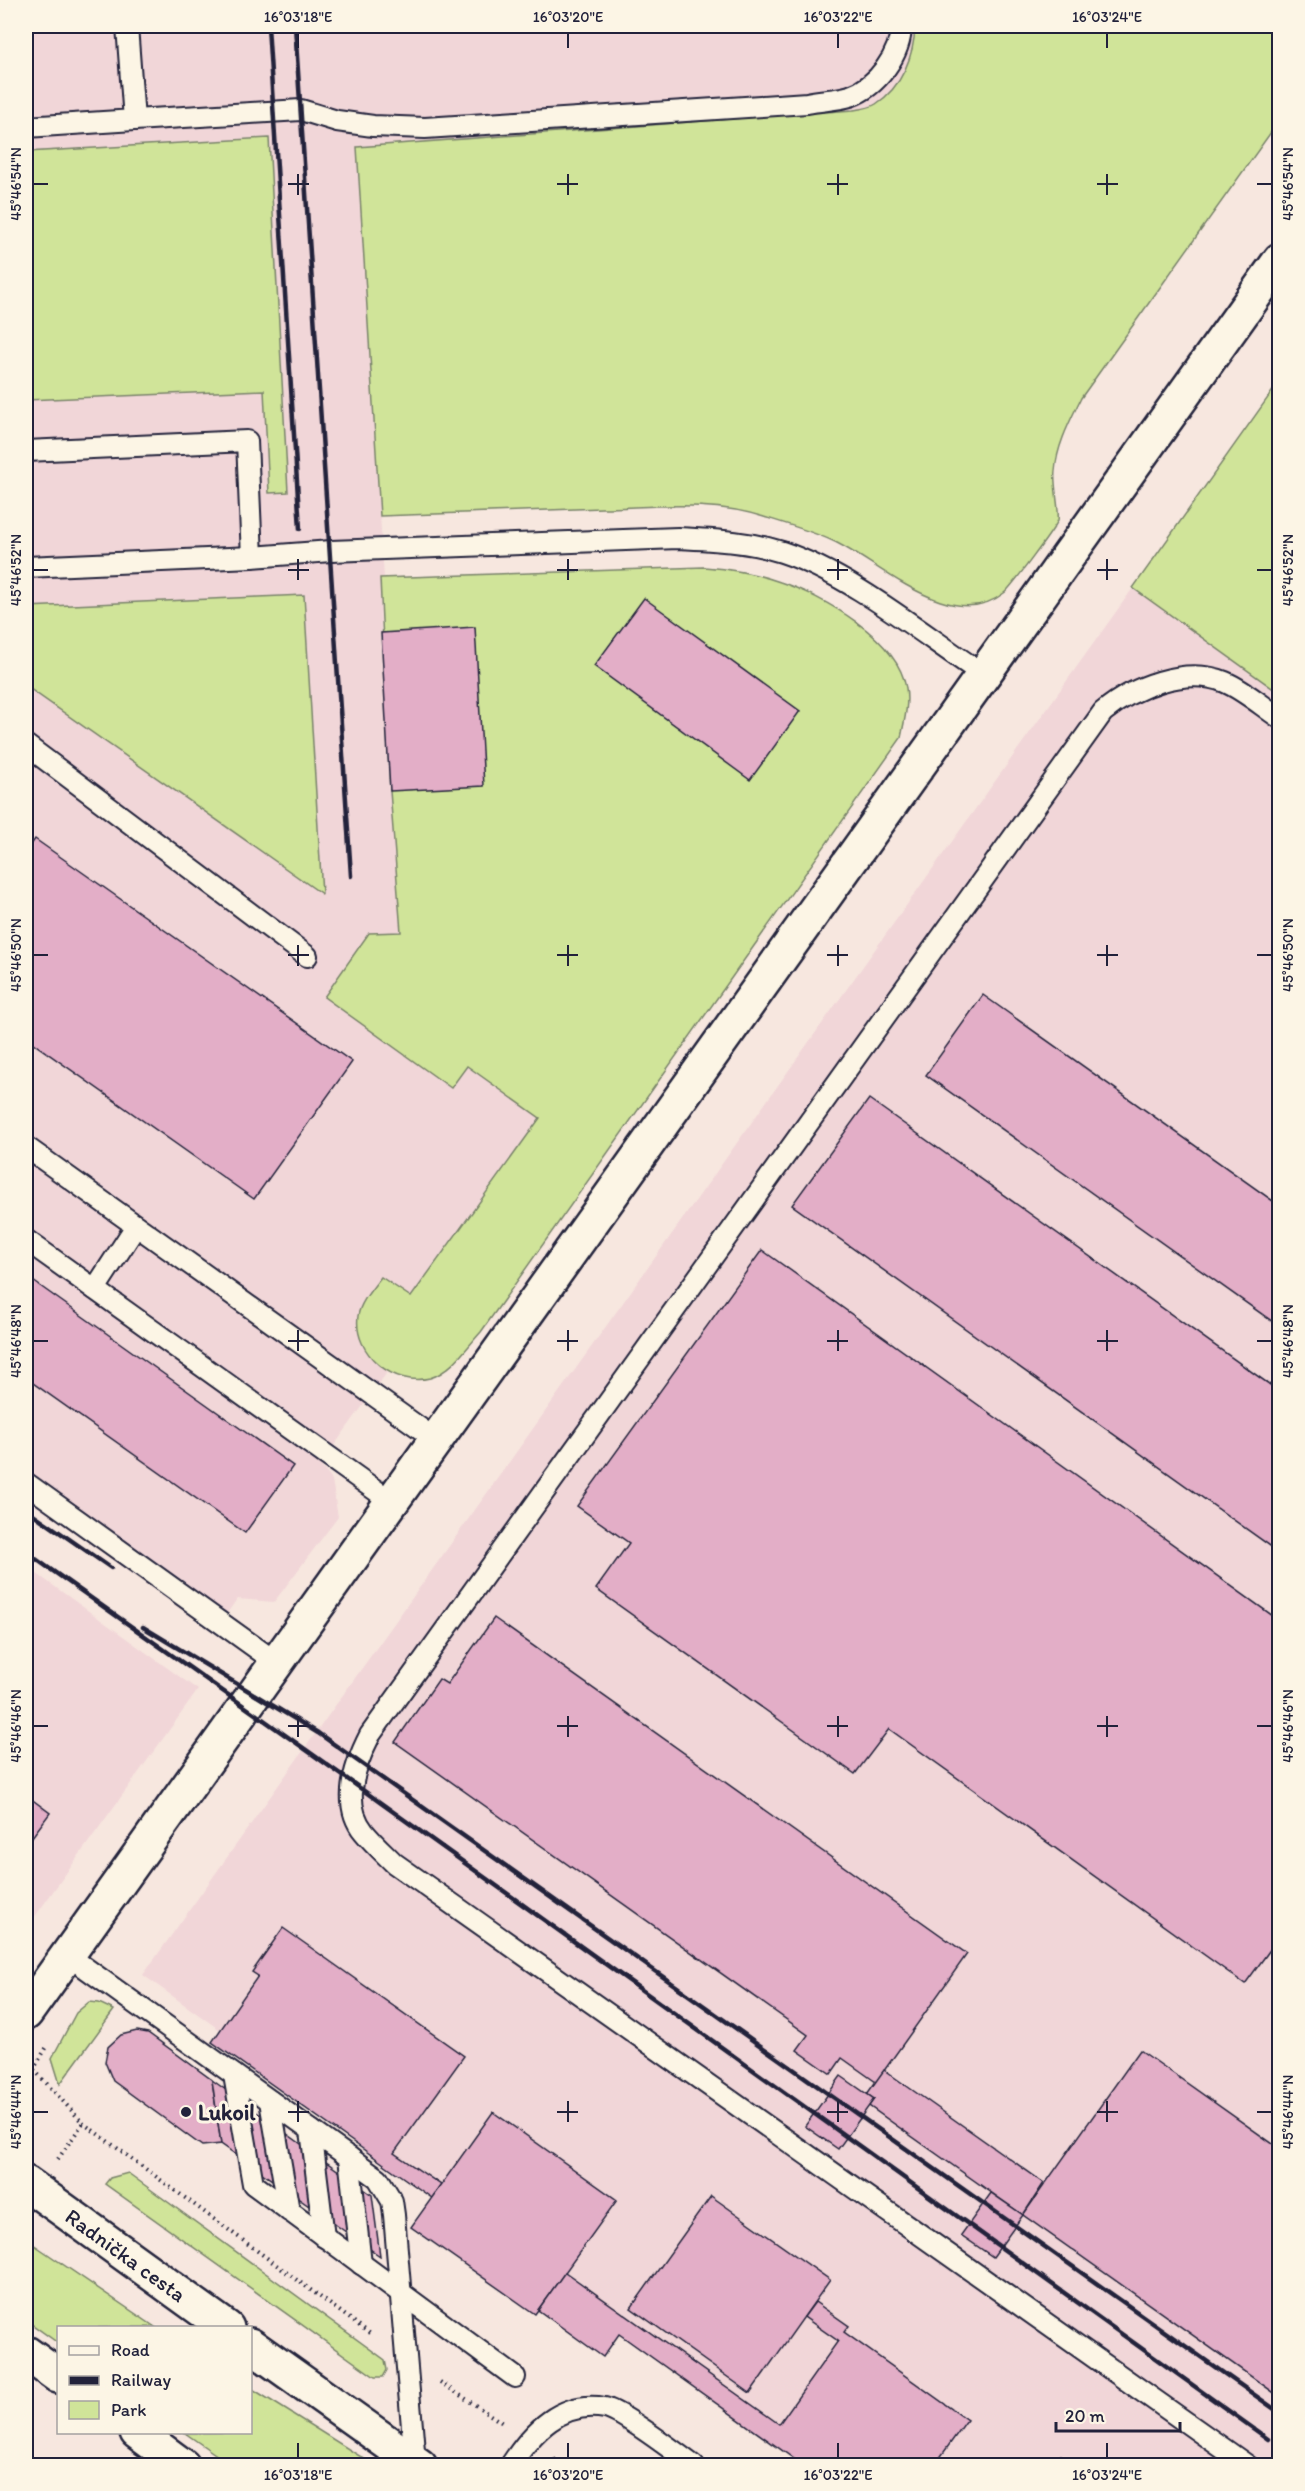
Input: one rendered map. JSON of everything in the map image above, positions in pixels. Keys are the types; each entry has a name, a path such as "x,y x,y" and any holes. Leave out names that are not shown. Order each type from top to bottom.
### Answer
{"street":[{"path":"26,2013 981,673 1280,260"},
{"name":"Radnička cesta","path":"26,2183 224,2326"},
{"path":"252,2346 418,2464"},
{"path":"26,2353 57,2375"},
{"path":"138,2434 183,2466"}],"lane":[{"path":"128,26 134,120"},
{"path":"26,127 301,110 337,121 374,126 425,128 807,103 850,96 867,87 885,69 895,50 901,26"},
{"path":"26,451 247,441 252,557"},
{"path":"26,567 252,557 331,551 678,538 734,541 782,552 835,575 981,673"},
{"path":"1248,2466 394,1863 362,1831 352,1807 352,1783 357,1761 370,1735 539,1496 1103,712 1121,698 1143,686 1172,679 1202,678 1224,681 1280,718"},
{"path":"26,745 307,956"},
{"path":"26,1147 435,1439"},
{"path":"95,1289 136,1226"},
{"path":"26,1239 392,1502"},
{"path":"26,1483 277,1663"},
{"path":"66,1954 378,2178 392,2200 418,2464"},
{"path":"234,2075 253,2184 515,2377"},
{"path":"270,2101 289,2211"},
{"path":"311,2130 324,2237"},
{"path":"349,2157 361,2264"},
{"path":"510,2466 527,2439 559,2413 576,2407 607,2408 694,2466"}],"path":[{"path":"26,2061 83,2123 376,2338"},
{"path":"60,2157 83,2123"},
{"path":"438,2381 510,2428"}],"shaded area":[{"path":"26,26 915,26 910,61 895,86 875,105 853,110 357,147 384,578 380,578 381,633 401,933 451,1088 467,1066 540,1118 410,1298 382,1368 388,1371 320,1465 332,1480 338,1517 274,1602 237,1599 214,1632 26,1498"},
{"path":"1133,588 1279,693 1279,2465 804,2465 619,2334 603,2357 538,2310 535,2314 411,2227 432,2198 212,2042 220,2030 143,1975"},
{"path":"26,1566 198,1690 26,1929"}],"green space":[{"path":"915,26 1279,26 1279,121 1081,398 1065,433 1056,461 1058,520 1050,534 1004,593 984,604 962,606 939,601 916,591 825,537 764,517 725,508 664,506 380,516 357,147 865,108 885,97 900,80 909,59"},
{"path":"269,138 288,492 269,493 264,390 26,400 26,152"},
{"path":"1279,382 1280,693 1133,588"},
{"path":"704,567 752,574 797,589 837,609 874,637 889,653 900,670 906,688 907,707 901,738 481,1332 452,1365 438,1375 416,1379 403,1377 379,1365 369,1355 358,1330 361,1306 381,1277 411,1297 540,1118 467,1066 451,1088 324,997 369,933 401,932 390,791 380,578"},
{"path":"304,595 322,894 26,686 26,607"},
{"path":"89,2002 99,2003 114,2010 60,2084 52,2058 76,2013"},
{"path":"128,2173 385,2360 387,2370 383,2377 375,2377 105,2184 110,2178"},
{"path":"33,2244 154,2326 57,2326 57,2342 26,2320 26,2253"},
{"path":"252,2389 374,2465 231,2465 186,2434 252,2434"}],"building":[{"path":"644,598 800,711 750,780 594,666"},
{"path":"475,627 484,786 390,791 381,633"},
{"path":"35,839 352,1062 254,1199 26,1038 26,852"},
{"path":"983,995 1280,1206 1280,1327 926,1075"},
{"path":"869,1099 1280,1392 1280,1553 792,1205"},
{"path":"762,1250 1280,1621 1280,1936 1245,1984 889,1729 855,1774 596,1589 629,1543 577,1506"},
{"path":"26,1276 293,1466 245,1533 26,1378"},
{"path":"494,1618 967,1954 876,2082 842,2058 831,2074 797,2050 808,2035 395,1742 439,1679 447,1684"},
{"path":"26,1795 50,1813 26,1845"},
{"path":"283,1928 464,2056 394,2153 441,2185 432,2198 212,2042 258,1976 252,1972"},
{"name":"Lukoil","path":"137,2031 148,2033 212,2080 221,2144 202,2146 113,2081 105,2062 108,2047 121,2035"},
{"path":"1140,2050 1280,2149 1280,2397 1023,2215"},
{"path":"884,2070 1044,2183 1023,2215 869,2106 874,2099 867,2094"},
{"path":"841,2076 874,2099 838,2149 805,2126"},
{"path":"212,2080 372,2195 380,2256 221,2144"},
{"path":"493,2112 617,2200 535,2314 411,2227"},
{"path":"991,2193 1023,2215 993,2257 961,2235"},
{"path":"711,2196 830,2280 750,2393 631,2308"},
{"path":"565,2272 779,2424 838,2341 804,2317 815,2302 849,2326 844,2332 967,2420 934,2466 804,2466 619,2334 603,2357 538,2310"},
{"path":"1061,2455 1077,2466 1053,2466"}],"railway":[{"path":"268,26 300,529"},
{"path":"295,26 351,876"},
{"path":"26,1509 111,1568"},
{"path":"26,1552 353,1783 1268,2439"},
{"path":"143,1627 318,1733 1280,2413"}],"place":[{"name":"Lukoil","path":"186,2112"}]}
